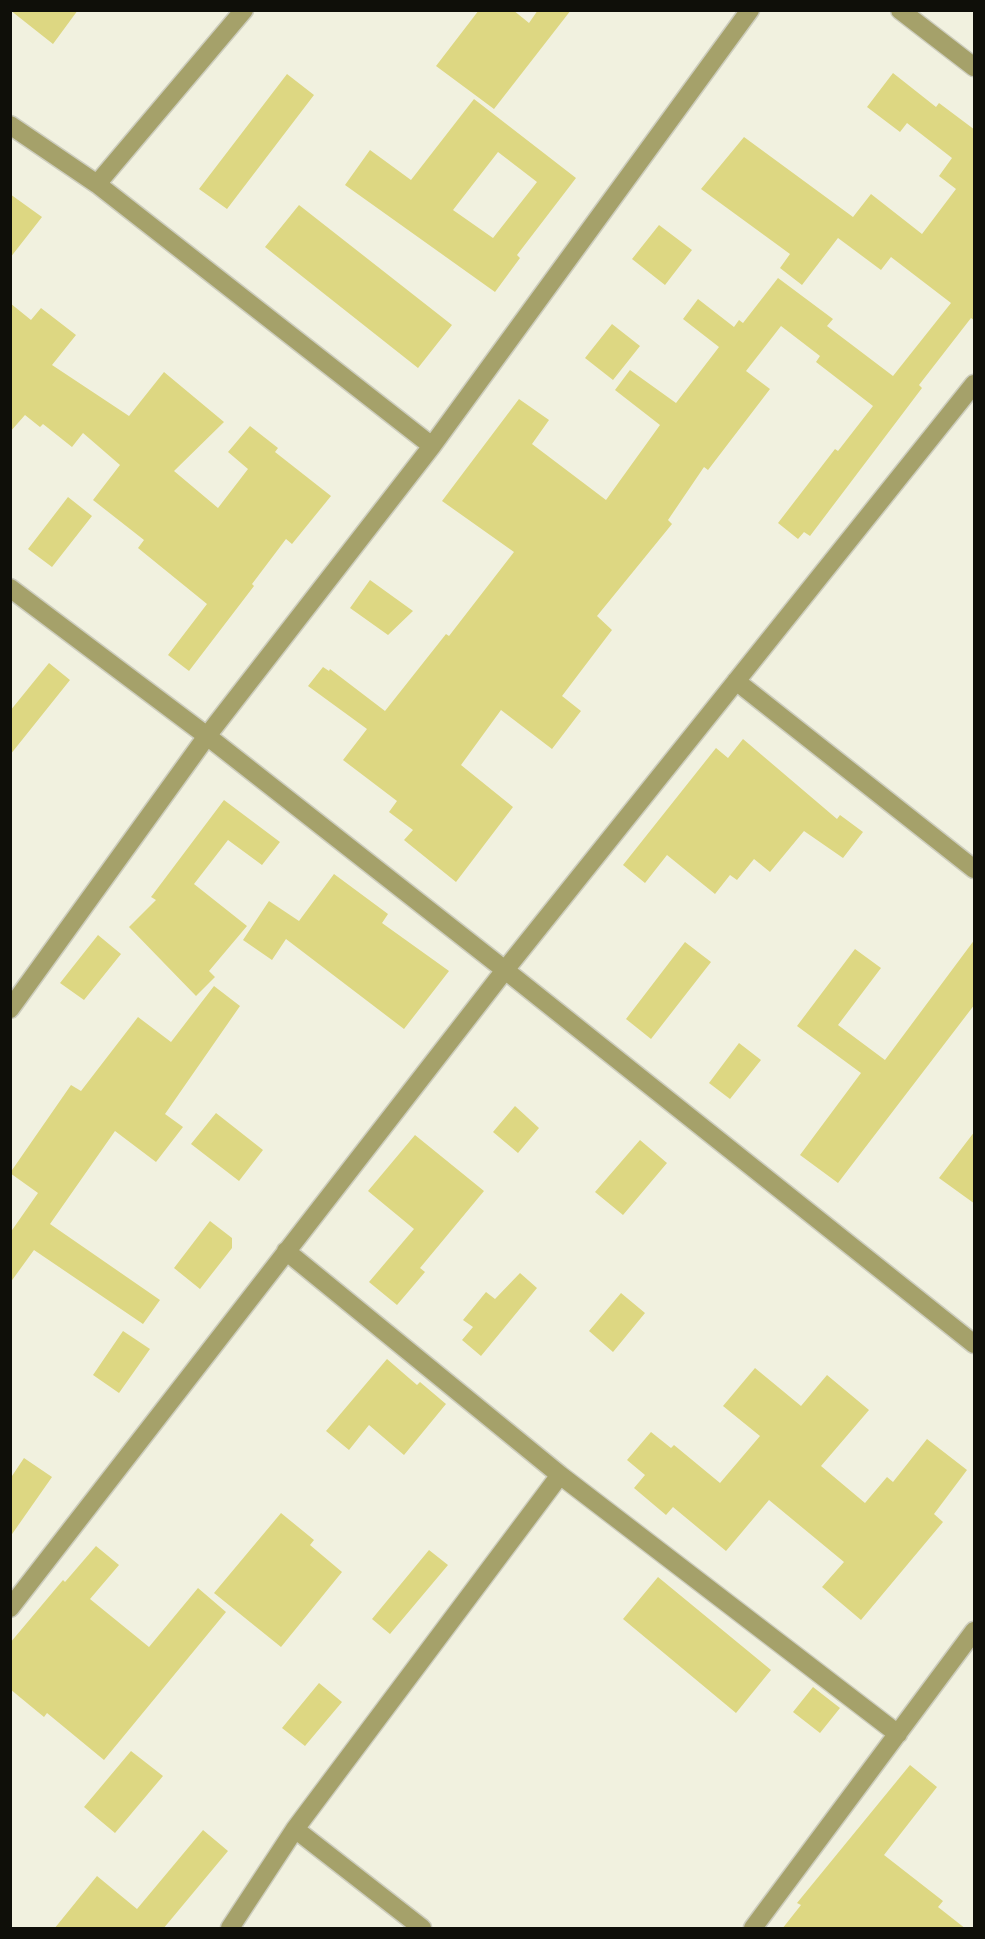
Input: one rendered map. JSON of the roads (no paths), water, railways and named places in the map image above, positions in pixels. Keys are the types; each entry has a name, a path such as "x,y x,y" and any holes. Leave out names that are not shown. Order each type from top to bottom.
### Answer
{"street":[{"path":"98,184 244,10"},
{"path":"10,1008 207,736 432,446 750,10"},
{"path":"900,10 975,67"},
{"path":"10,125 98,184 432,446"},
{"path":"14,1595 505,970 975,384"},
{"path":"10,588 207,736 975,1344"},
{"path":"736,681 975,869"},
{"path":"286,1251 560,1475 898,1734"},
{"path":"230,1929 295,1829 560,1475"},
{"path":"753,1929 975,1631"},
{"path":"295,1829 422,1929"}]}
